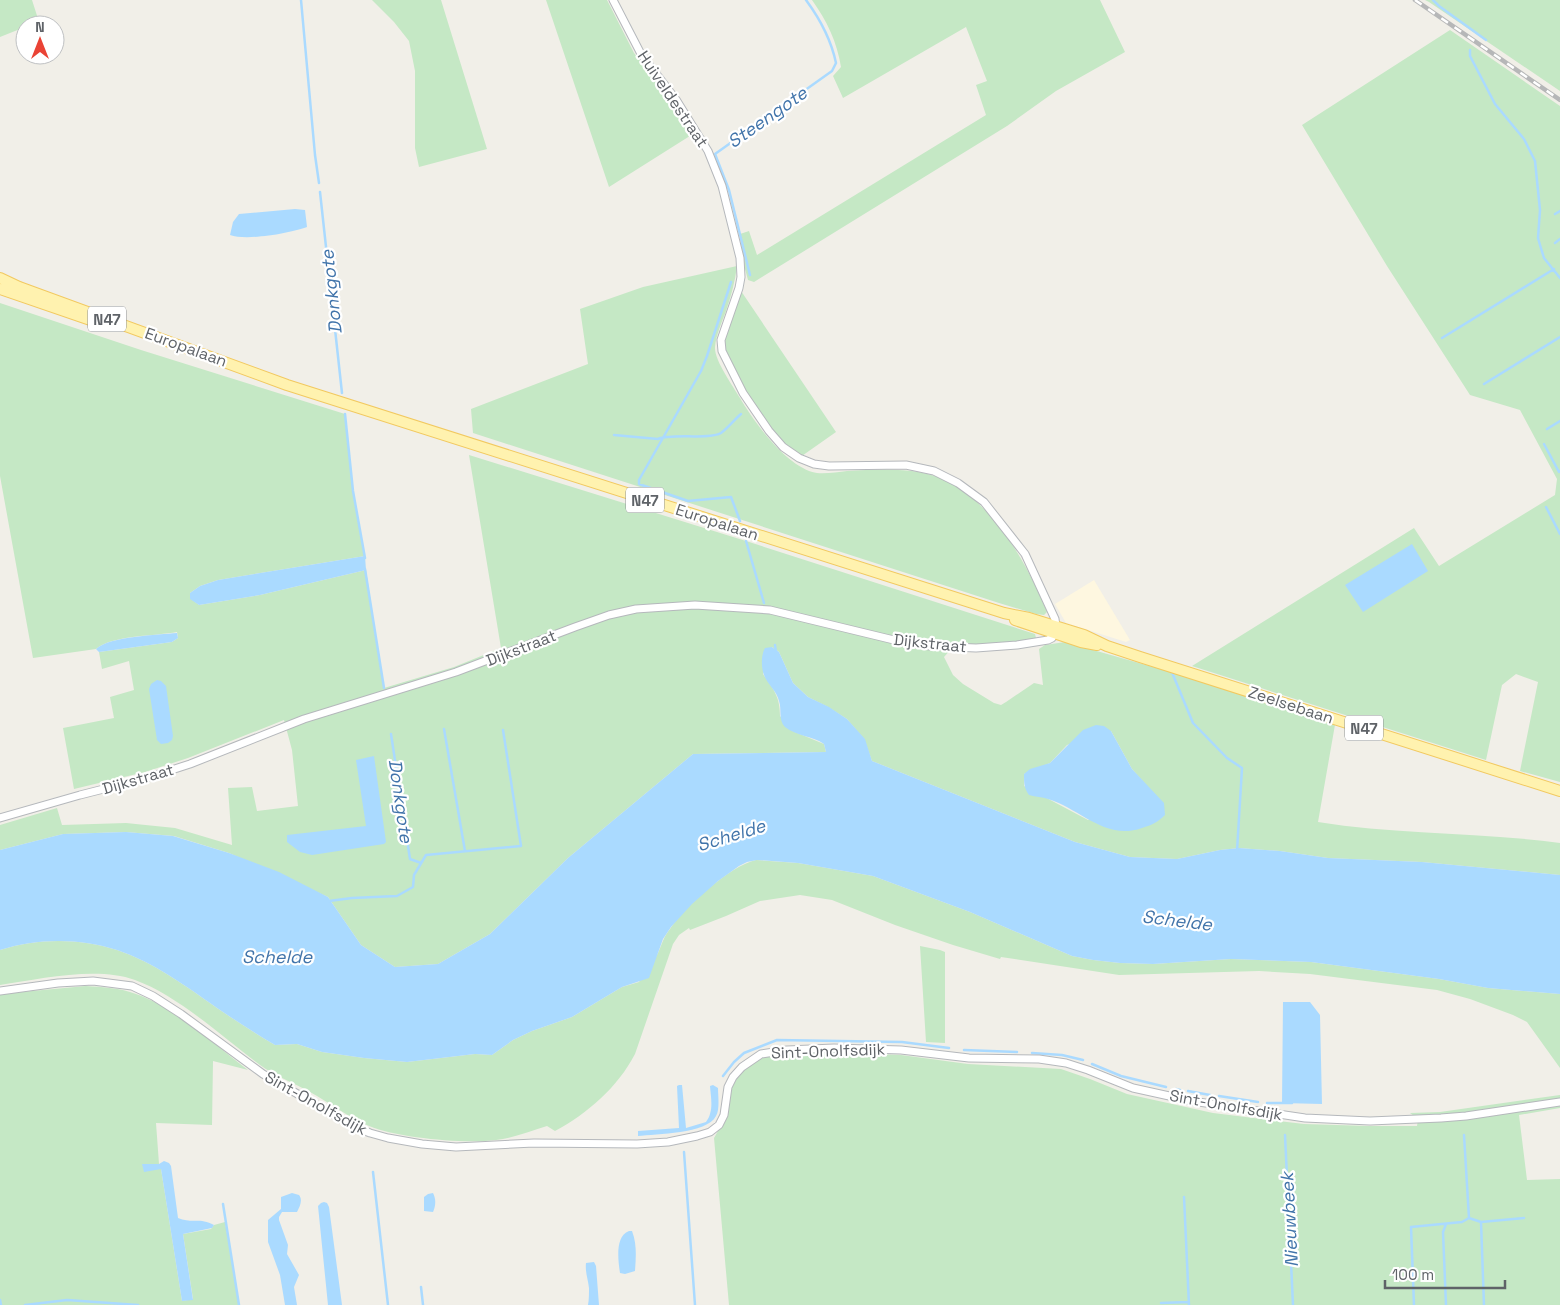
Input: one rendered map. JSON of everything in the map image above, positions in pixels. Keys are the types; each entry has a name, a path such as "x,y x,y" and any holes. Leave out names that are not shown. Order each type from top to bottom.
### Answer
{"main road":[{"name":"Europalaan","path":"0,278 19,287 287,385 1004,613"},
{"name":"Europalaan","path":"0,289 268,381 287,385"},
{"name":"Zeelsebaan","path":"1004,613 1012,619 1055,630 1081,642 1107,646 1560,791"}],"street":[{"name":"Huiveldestraat","path":"613,0 641,54 677,101 708,152 722,186 738,249 741,277 721,340 722,351 743,393 769,432 783,447 799,458 814,464 829,466 906,465 934,471 958,483 984,502 1025,554 1055,619 1055,630"},
{"name":"Dijkstraat","path":"0,818 147,778 190,764 304,719 456,672 575,627 636,609 695,605 770,610 898,641 976,648 1017,645 1048,640 1052,638 1055,630"},
{"name":"Sint-Onolfsdijk","path":"0,991 58,982 93,981 132,986 153,996 182,1014 263,1074 353,1126 388,1138 456,1147 534,1143 637,1144 668,1142 697,1136 710,1132 720,1125 724,1115 728,1087 733,1077 742,1067 761,1054 787,1050 834,1048 892,1050 969,1058 1039,1059 1088,1070 1133,1088 1192,1101 1314,1118 1370,1121 1441,1118 1560,1102"}],"shaded area":[{"path":"1094,580 1130,640 1126,642 1066,623 1055,604"}],"green space":[{"path":"0,0 32,0 37,15 15,15 15,31 0,37"},
{"path":"372,0 441,0 487,149 419,167 415,148 415,71 409,41 394,22"},
{"path":"546,0 607,0 634,53 666,94 693,134 609,187"},
{"path":"812,0 1100,0 1125,52 1056,91 1007,126 754,282 748,280 740,234 749,231 757,255 986,115 976,85 987,81 966,27 843,98 833,76 841,67 837,49 827,24"},
{"path":"1425,0 1560,0 1560,91 1429,2"},
{"path":"1450,30 1560,106 1560,782 1520,771 1538,682 1516,674 1502,685 1486,760 1192,666 1414,528 1439,566 1555,495 1557,479 1520,410 1470,395 1387,266 1302,125"},
{"path":"737,266 731,294 719,329 715,347 716,352 724,373 746,408 773,443 794,463 817,473 902,470 929,475 955,485 985,509 1010,541 1040,595 1047,612 1044,615 999,603 473,433 471,409 588,364 580,309 643,287"},
{"path":"739,288 836,432 799,458 783,447 743,393 721,340"},
{"path":"0,303 141,350 345,414 353,491 365,556 218,580 200,586 190,593 190,598 199,605 260,595 366,570 384,688 454,667 501,648 469,455 746,541 1035,634 1036,638 1029,643 953,647 944,657 953,675 963,684 994,703 1001,705 1034,683 1043,685 1039,649 1045,645 1065,642 1336,719 1318,822 1378,829 1530,839 1560,843 1560,875 1422,862 1328,858 1280,851 1239,848 1177,859 1130,857 1075,842 872,761 864,739 847,719 808,697 793,683 779,652 772,647 763,674 776,694 780,716 795,732 824,744 826,752 693,754 568,858 490,934 438,964 395,967 361,945 328,897 229,853 174,836 126,832 63,834 0,850 0,825 57,808 62,825 126,823 175,828 232,845 228,788 252,787 257,811 298,806 292,750 284,720 188,758 145,772 74,789 63,728 114,718 110,697 134,690 129,661 102,669 99,652 172,642 178,638 177,632 123,639 103,644 96,649 33,658 0,476","holes":["1111,731 1132,769 1146,785 1088,820 1024,786 1024,774 1050,763 1067,745"]},
{"path":"756,860 798,863 873,876 970,912 1072,956 1093,960 1153,964 1231,959 1311,962 1439,979 1488,988 1560,994 1560,1068 1527,1022 1470,999 1437,990 1310,974 1259,971 1119,975 1001,957 1000,959 895,925 832,900 800,895 760,901 690,930 689,928 679,935 673,944 635,1054 620,1078 590,1108 555,1131 547,1126 496,1140 431,1139 397,1134 369,1126 266,1069 184,1006 135,980 104,974 86,974 50,977 0,985 0,950 29,943 58,941 88,943 117,950 156,968 275,1045 297,1044 322,1052 407,1062 475,1054 492,1055 513,1040 572,1017 622,987 639,982 656,957 668,932 686,909 721,878"},
{"path":"920,946 945,952 945,1043 926,1042"},
{"path":"86,986 124,990 150,1000 179,1017 248,1070 213,1061 212,1125 156,1123 159,1164 142,1164 161,1169 182,1301 193,1299 183,1234 211,1229 214,1225 225,1222 239,1305 0,1305 0,994"},
{"path":"833,1052 901,1055 968,1064 1061,1069 1127,1094 1213,1113 1304,1124 1417,1126 1418,1119 1410,1113 1440,1112 1560,1095 1560,1108 1519,1115 1527,1180 1560,1179 1560,1305 729,1305 714,1138 726,1117 733,1083 755,1061 769,1055"}],"water":[{"path":"295,209 305,210 307,227 291,232 258,237 230,235 233,222 239,214"},
{"path":"1412,544 1428,571 1363,612 1345,585"},
{"path":"365,556 366,570 260,595 199,605 190,599 190,593 200,586 218,580"},
{"path":"177,633 178,638 172,642 99,652 96,649 112,641"},
{"name":"Schelde","path":"772,647 779,652 793,683 808,697 829,707 847,719 865,739 872,761 1075,842 1130,857 1177,859 1239,848 1280,851 1328,858 1422,862 1560,875 1560,994 1488,988 1439,979 1311,962 1231,959 1153,964 1093,960 1072,956 970,912 873,876 798,863 757,860 739,866 718,881 692,904 663,939 649,978 622,987 572,1017 513,1040 492,1055 475,1054 407,1062 322,1052 297,1044 275,1045 231,1018 169,975 117,950 88,943 59,941 29,943 0,950 0,850 63,834 126,832 173,836 229,853 279,872 328,897 361,945 395,967 438,964 490,934 568,858 693,754 826,752 824,744 789,730 783,724 778,697 765,678 762,668 765,648"},
{"path":"157,680 166,686 173,736 172,740 168,743 161,744 157,740 149,689 151,684"},
{"path":"1096,725 1104,726 1111,731 1132,769 1164,803 1165,815 1152,824 1129,831 1116,830 1094,822 1046,798 1029,795 1027,792 1024,774 1030,769 1050,763 1083,730"},
{"path":"374,756 386,842 384,844 312,855 300,852 287,842 287,835 366,826 356,760"},
{"path":"1283,1002 1310,1002 1320,1015 1322,1104 1282,1103"},
{"path":"682,1085 686,1128 706,1122 709,1118 711,1109 710,1086 713,1085 718,1088 716,1116 711,1122 692,1130 638,1136 638,1131 679,1128 677,1086"},
{"path":"164,1161 171,1166 178,1218 204,1221 214,1225 212,1228 183,1234 193,1300 182,1301 161,1169 144,1172 142,1164 159,1164"},
{"path":"292,1193 299,1195 301,1199 298,1210 297,1212 282,1212 279,1220 288,1245 287,1254 299,1275 294,1287 297,1305 285,1305 280,1275 268,1242 268,1220 281,1209 281,1197"},
{"path":"433,1193 435,1207 433,1212 424,1211 424,1197"},
{"path":"324,1202 329,1207 342,1305 328,1305 318,1206"},
{"path":"629,1231 632,1231 635,1241 635,1271 625,1274 620,1273 618,1249 621,1238"},
{"path":"594,1262 596,1266 599,1305 588,1305 589,1288 586,1263"}],"waterway":[{"name":"Donkgote","path":"301,0 319,183"},
{"name":"Steengote","path":"750,275 729,190 715,154 832,71 836,63 831,46 820,22 806,0"},
{"path":"1433,0 1486,40"},
{"path":"1470,50 1470,56 1495,104 1524,139 1535,161 1540,210 1538,238 1544,258 1560,278"},
{"name":"Donkgote","path":"320,192 342,393"},
{"path":"1555,214 1560,211"},
{"path":"1555,243 1560,239"},
{"path":"1442,338 1554,269"},
{"name":"Steengote","path":"731,282 701,371 639,480 639,484 688,501 731,497 740,521"},
{"path":"1484,384 1560,337"},
{"name":"Donkgote","path":"345,414 353,491 365,558"},
{"path":"614,435 658,439 664,437 715,435 724,431 741,414"},
{"path":"1547,429 1560,421"},
{"path":"1544,444 1560,471"},
{"path":"1546,507 1560,534"},
{"name":"Steengote","path":"746,541 764,603"},
{"name":"Donkgote","path":"365,569 384,688"},
{"name":"Steengote","path":"775,645 776,653"},
{"path":"1171,670 1193,723 1227,758 1242,768 1237,851"},
{"path":"444,729 465,851"},
{"path":"329,901 397,896 413,887 414,875 426,855 521,846 503,730"},
{"name":"Donkgote","path":"391,734 410,859 421,863"},
{"path":"723,1076 744,1053 777,1040 902,1042 949,1048"},
{"path":"964,1050 1017,1052"},
{"path":"1032,1053 1062,1055 1083,1060"},
{"path":"1092,1064 1121,1076 1166,1087"},
{"path":"1176,1089 1180,1090"},
{"path":"1188,1091 1210,1095"},
{"path":"1219,1096 1258,1102"},
{"path":"1267,1103 1292,1103"},
{"name":"Nieuwbeek","path":"1285,1135 1293,1305"},
{"path":"1464,1135 1469,1218 1481,1222 1484,1305"},
{"path":"684,1152 695,1305"},
{"path":"373,1172 388,1305"},
{"path":"1184,1197 1189,1305"},
{"path":"223,1204 239,1305"},
{"path":"1414,1305 1411,1227 1462,1222 1469,1218"},
{"path":"1481,1222 1524,1218"},
{"path":"1446,1224 1443,1232 1446,1305"},
{"path":"421,1287 423,1305"},
{"path":"0,1300 1,1305"},
{"path":"25,1305 67,1300 138,1305"},
{"path":"1161,1303 1188,1302"}],"railway":[{"path":"1415,0 1560,100"}]}
